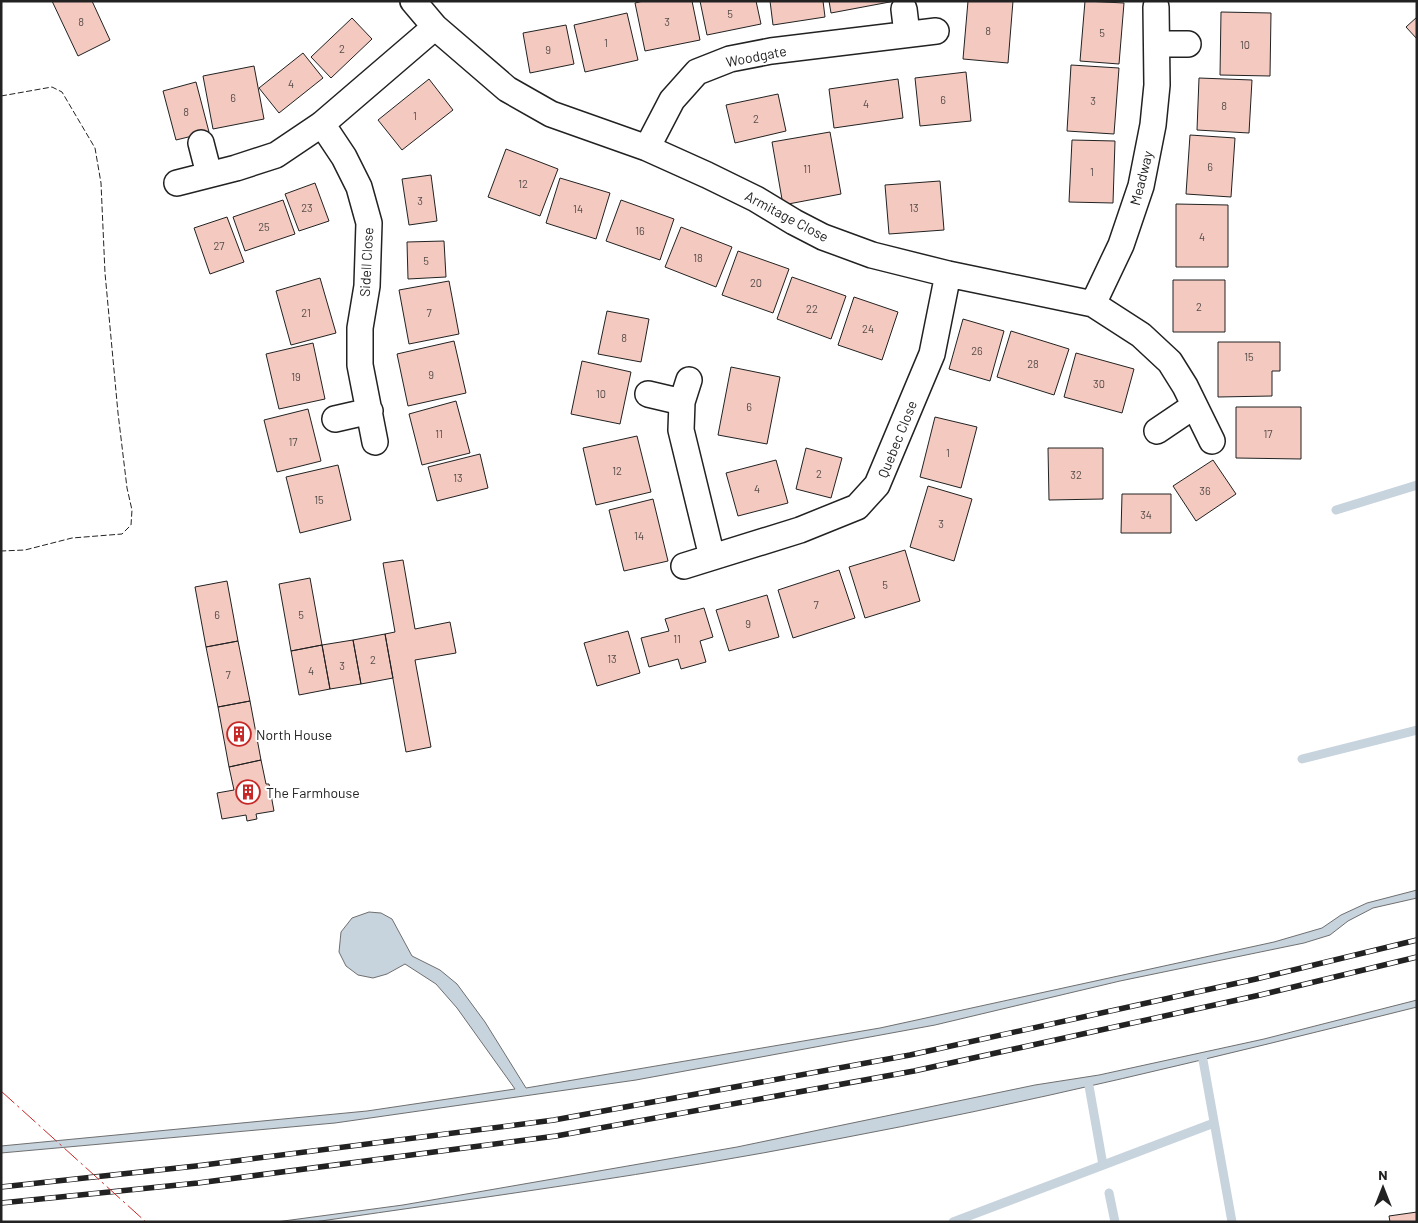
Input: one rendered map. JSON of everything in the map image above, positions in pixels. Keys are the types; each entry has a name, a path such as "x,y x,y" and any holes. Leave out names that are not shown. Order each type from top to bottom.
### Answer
{"street":[{"name":"Armitage Close","path":"413,1 435,27 507,89 551,114 647,148 756,199 823,237 872,256 1093,304 1141,335 1170,362 1212,441"},
{"name":"Meadway","path":"1093,304 1121,246 1141,186 1153,125 1157,85 1156,7"},
{"path":"904,9 908,34"},
{"path":"177,182 236,168 276,155 322,124 435,27"},
{"name":"Woodgate","path":"647,148 672,100 697,72 730,59 771,51 936,31"},
{"path":"1157,44 1188,44"},
{"name":"Sidell Close","path":"322,124 344,157 359,187 369,223 367,286 360,328 360,365 375,442"},
{"path":"201,143 209,174"},
{"name":"Quebec Close","path":"684,566 800,530 857,507 877,486 932,354 948,274"},
{"path":"648,394 686,391 680,430 712,557"},
{"path":"1157,431 1194,406"},
{"path":"334,419 370,411"}],"shaded area":[{"path":"1417,890 1417,898 1373,908 1348,921 1330,935 1304,943 1120,981 935,1025 636,1080 335,1123 1,1153 1,1146 367,1111 515,1089 457,1008 436,984 405,964 387,974 373,978 358,975 346,966 339,952 341,932 352,918 369,912 381,913 392,919 412,956 440,970 457,984 485,1022 526,1088 880,1028 1274,942 1322,928 1341,915 1367,903"},
{"path":"1417,1000 1417,1007 1123,1078 901,1127 763,1153 571,1185 314,1222 276,1222 403,1205 737,1147 1035,1085 1099,1075 1264,1039"}],"building":[{"path":"52,1 92,1 110,40 78,56"},
{"path":"643,1 692,1 700,40 645,51 635,3"},
{"path":"700,1 756,1 761,24 707,35"},
{"path":"770,1 823,1 825,17 773,25"},
{"path":"829,1 895,1 831,13"},
{"path":"968,1 1013,1 1008,63 963,59"},
{"path":"1085,1 1124,3 1119,64 1080,61"},
{"path":"1221,12 1271,13 1270,76 1220,75"},
{"path":"627,13 638,60 585,72 574,25"},
{"path":"1417,17 1417,39 1406,27"},
{"path":"352,18 372,39 331,78 311,57"},
{"path":"566,25 574,64 530,73 523,33"},
{"path":"303,53 323,78 279,113 259,88"},
{"path":"1071,65 1119,68 1114,134 1067,131"},
{"path":"254,66 264,119 213,129 203,76"},
{"path":"966,72 971,121 920,126 915,78"},
{"path":"1199,78 1252,80 1249,133 1197,130"},
{"path":"429,79 453,110 402,150 378,120"},
{"path":"898,79 903,118 834,128 829,89"},
{"path":"196,82 209,132 176,140 163,91"},
{"path":"778,94 786,131 735,143 726,105"},
{"path":"830,132 841,194 783,205 772,142"},
{"path":"1190,135 1235,138 1231,197 1186,194"},
{"path":"1072,140 1115,141 1113,203 1069,202"},
{"path":"506,149 558,169 540,216 488,197"},
{"path":"431,175 437,221 409,225 402,179"},
{"path":"560,178 610,193 596,239 546,223"},
{"path":"940,181 944,230 889,234 885,185"},
{"path":"315,183 329,221 299,231 285,194"},
{"path":"283,200 295,234 245,251 233,217"},
{"path":"621,200 674,219 660,260 606,241"},
{"path":"1176,204 1228,205 1228,267 1176,267"},
{"path":"227,217 244,262 210,274 194,228"},
{"path":"681,227 732,247 716,287 665,267"},
{"path":"444,241 446,277 408,279 407,242"},
{"path":"738,251 789,269 773,313 722,295"},
{"path":"792,277 846,296 831,339 777,319"},
{"path":"320,278 336,333 291,345 276,291"},
{"path":"1173,280 1225,280 1225,332 1173,332"},
{"path":"449,281 459,334 409,344 399,290"},
{"path":"854,297 898,312 882,360 838,345"},
{"path":"607,311 649,319 641,362 598,354"},
{"path":"963,319 1004,331 990,381 949,369"},
{"path":"1011,331 1069,349 1054,395 997,377"},
{"path":"454,341 466,393 408,406 397,354"},
{"path":"1218,342 1280,342 1280,371 1272,371 1272,396 1218,397"},
{"path":"313,343 325,399 279,409 266,354"},
{"path":"1076,353 1134,369 1122,413 1064,397"},
{"path":"582,361 631,372 620,424 571,414"},
{"path":"731,367 780,377 767,444 718,435"},
{"path":"456,401 470,453 422,465 409,414"},
{"path":"1236,407 1301,407 1301,459 1236,458"},
{"path":"308,409 321,461 277,472 264,420"},
{"path":"935,417 977,427 961,488 920,477"},
{"path":"637,436 651,492 596,505 583,448"},
{"path":"806,448 842,458 831,498 796,489"},
{"path":"1048,448 1103,448 1103,499 1049,500"},
{"path":"480,454 488,488 437,501 428,467"},
{"path":"776,460 788,503 738,516 726,473"},
{"path":"1213,460 1236,494 1196,521 1173,486"},
{"path":"338,465 351,520 300,533 286,477"},
{"path":"928,486 972,499 954,561 910,547"},
{"path":"1122,494 1171,494 1171,533 1121,533"},
{"path":"653,499 668,561 624,571 609,510"},
{"path":"905,550 920,601 865,618 849,567"},
{"path":"403,560 415,629 450,622 456,653 415,660 431,747 406,752 385,634 395,632 383,563"},
{"path":"839,570 855,618 793,638 778,590"},
{"path":"310,578 322,645 291,651 279,584"},
{"path":"227,581 238,641 206,647 195,587"},
{"path":"767,595 779,637 729,651 716,610"},
{"path":"704,608 713,637 700,641 706,662 681,669 678,659 649,667 641,638 669,631 665,619"},
{"path":"628,631 640,673 597,686 584,643"},
{"path":"385,634 393,678 361,684 353,640"},
{"path":"353,640 361,684 330,689 322,645"},
{"path":"238,641 250,701 218,707 206,647"},
{"path":"322,645 330,689 299,695 291,651"},
{"name":"North House","path":"250,701 261,760 229,767 218,707"},
{"name":"The Farmhouse","path":"261,760 266,784 269,784 274,811 256,814 257,819 247,821 246,815 222,819 217,793 234,790 229,767"},
{"path":"1417,1212 1417,1222 1390,1222 1389,1216"}],"waterway":[{"path":"1336,510 1417,485"},
{"path":"1302,759 1417,730"},
{"path":"1203,1060 1232,1222"},
{"path":"1089,1086 1103,1165"},
{"path":"953,1222 1214,1123"},
{"path":"1109,1193 1115,1222"}],"railway":[{"path":"1,1187 196,1166 554,1120 910,1055 1256,979 1417,940"},
{"path":"1,1203 198,1183 556,1136 914,1071 1260,995 1417,957"}],"fence":[{"path":"1,96 52,87 62,92 95,148 101,183 105,273 118,413 127,488 132,510 131,525 122,534 72,538 25,550 1,551"}],"power":[{"path":"1,1091 146,1222"}],"place":[{"name":"North House","path":"239,734"},
{"name":"The Farmhouse","path":"248,792"}]}
